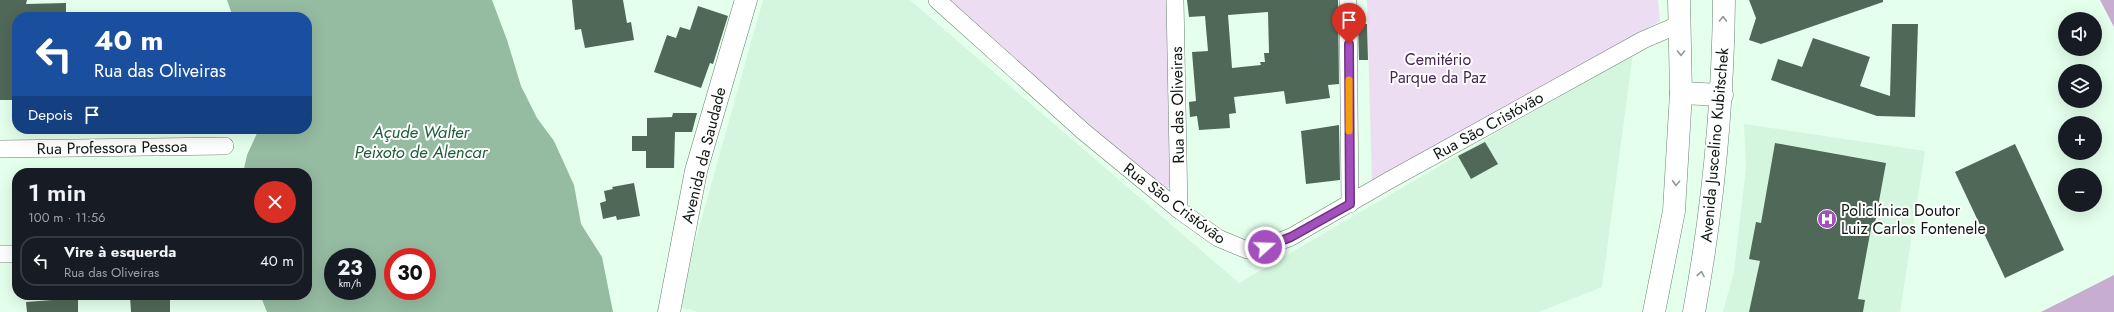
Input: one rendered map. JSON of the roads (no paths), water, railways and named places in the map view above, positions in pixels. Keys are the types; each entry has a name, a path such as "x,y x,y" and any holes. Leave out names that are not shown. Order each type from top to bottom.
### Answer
{"main road":[{"name":"Avenida da Saudade","path":"669,312 696,171 746,0"},
{"path":"1654,312 1674,211 1681,93 1679,0"},
{"name":"Avenida Juscelino Kubitschek","path":"1694,312 1706,249 1713,190 1722,95 1724,0"},
{"path":"1681,93 1722,95"}],"street":[{"name":"Rua São Cristóvão","path":"936,0 1084,132 1179,210 1218,238 1247,250 1265,247 1291,237 1643,40 1680,24"},
{"name":"Rua das Oliveiras","path":"1175,0 1179,210"},
{"path":"1348,0 1350,204"},
{"name":"Rua Professora Pessoa","path":"0,149 224,146"},
{"path":"0,254 12,254"}],"water":[{"name":"Açude Walter Peixoto de Alencar","path":"227,0 492,0 507,40 521,86 537,118 554,141 574,185 581,224 602,257 613,312 267,312 262,300 312,300 312,168 244,168 247,155 257,134 312,134 312,12 231,12"}],"place":[{"name":"Policlínica Doutor Luiz Carlos Fontenele","path":"1827,219"}],"park label":[{"name":"Cemitério Parque da Paz","path":"1438,68"}]}
